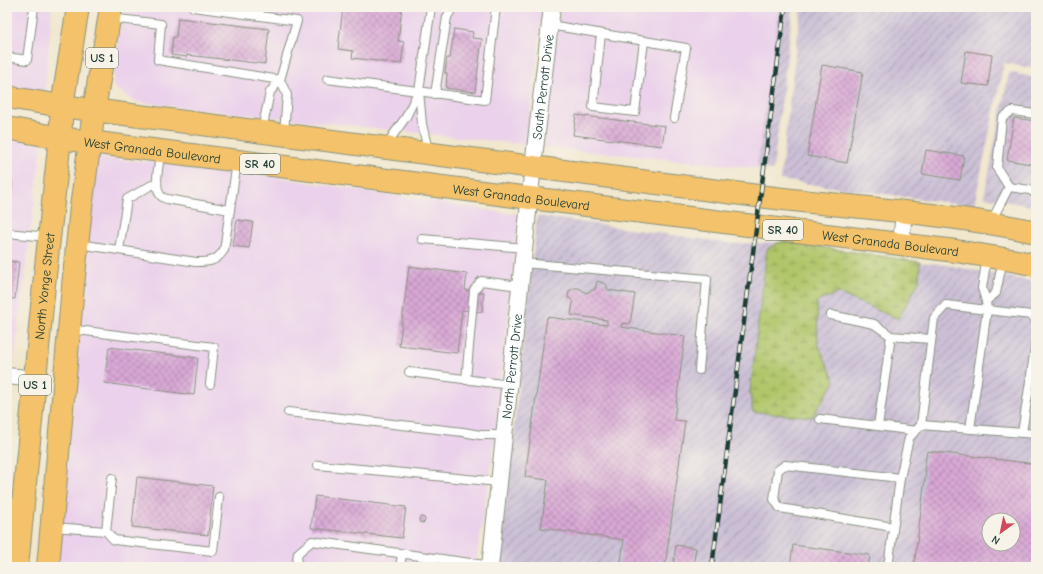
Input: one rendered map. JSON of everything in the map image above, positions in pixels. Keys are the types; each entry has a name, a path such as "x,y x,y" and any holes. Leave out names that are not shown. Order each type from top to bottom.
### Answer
{"main road":[{"name":"North Yonge Street","path":"17,567 62,106 78,7"},
{"name":"US 1","path":"48,567 80,208 110,12"},
{"name":"SR 40","path":"7,97 62,106 761,196 959,218 1036,232"},
{"name":"West Granada Boulevard","path":"7,128 90,142 901,244 1036,265"}],"street":[{"name":"South Perrott Drive","path":"533,166 552,7"},
{"name":"North Perrott Drive","path":"493,567 499,482 533,166"},
{"path":"901,244 904,211"},
{"path":"7,376 35,379"}],"lane":[{"path":"7,56 27,60 34,7"},
{"path":"193,7 297,21 280,80 270,92 262,131"},
{"path":"259,16 260,7"},
{"path":"428,153 422,124 419,91 431,7"},
{"path":"435,94 447,17 453,7"},
{"path":"327,79 484,100 496,7"},
{"path":"110,12 161,24 158,60 280,80"},
{"path":"550,25 686,48 674,118"},
{"path":"601,34 593,107 635,112 644,40"},
{"path":"280,80 287,96 284,134"},
{"path":"384,147 406,117 419,91"},
{"path":"1036,114 1012,111 1002,118 997,168 1009,187 1030,190 1036,194"},
{"path":"161,151 157,182 158,191 162,196 167,199 230,210"},
{"path":"77,244 196,262 209,262 215,259 224,250 237,161"},
{"path":"7,181 7,194"},
{"path":"119,250 127,199 157,182"},
{"path":"990,223 1009,187"},
{"path":"7,233 49,237"},
{"path":"422,239 524,256 707,279 700,370"},
{"path":"970,429 986,310 986,301 982,288 995,258"},
{"path":"986,301 996,293 995,258"},
{"path":"466,380 474,290 481,281 520,286"},
{"path":"888,567 900,478 909,438 919,428 934,318 946,305 1032,315 1036,322"},
{"path":"831,315 874,324 891,336 931,339"},
{"path":"69,329 214,347 210,384"},
{"path":"878,426 891,336"},
{"path":"1022,433 1036,342"},
{"path":"409,372 510,385"},
{"path":"288,412 480,435 504,435"},
{"path":"820,419 878,426 970,429 1036,434"},
{"path":"318,465 499,482"},
{"path":"893,528 780,508 774,499 778,470 785,465 900,478"},
{"path":"106,531 112,478"},
{"path":"52,527 106,531 114,540 213,551 219,497"},
{"path":"296,567 298,553 312,541 493,567"},
{"path":"400,567 402,554"}],"shaded area":[{"path":"7,7 52,7 45,94 7,88"},
{"path":"123,7 543,7 527,145 137,102 113,87 114,62"},
{"path":"560,7 779,7 757,168 544,147"},
{"path":"779,7 793,7 773,170 757,168"},
{"path":"801,7 1036,7 1036,69 1004,63 974,206 780,180"},
{"path":"1009,72 1036,78 1036,207 984,197"},
{"path":"7,138 42,144 13,367 7,366"},
{"path":"96,158 204,166 519,214 495,445 475,567 57,567"},
{"path":"537,216 735,244 781,242 766,249 750,392 753,412 812,417 835,381 818,344 817,302 838,293 898,319 919,282 920,262 946,265 1036,282 1036,567 499,567"}],"green space":[{"path":"782,241 920,262 919,282 898,319 838,293 817,302 818,344 835,381 812,417 753,412 750,392 767,249"}],"building":[{"path":"343,7 402,7 398,41 404,42 401,64 352,58 353,51 338,49"},
{"path":"178,18 269,29 265,64 187,55 187,57 171,55 173,37 176,37"},
{"path":"454,29 473,32 472,38 482,39 475,92 446,88 447,73 445,73 447,58 450,58"},
{"path":"966,51 992,55 988,86 961,83"},
{"path":"822,65 863,72 847,163 807,156"},
{"path":"576,115 665,126 662,146 573,135"},
{"path":"1014,118 1036,121 1036,165 1007,160"},
{"path":"926,150 964,156 960,180 922,174"},
{"path":"237,220 253,222 249,248 233,246"},
{"path":"7,261 19,262 15,299 7,298"},
{"path":"409,266 467,274 465,290 484,292 482,312 462,310 457,353 399,346"},
{"path":"597,281 606,284 608,290 635,294 630,324 622,323 621,327 685,336 674,420 685,421 665,567 620,567 624,540 541,528 548,480 525,477 547,317 607,325 607,320 571,315 573,302 570,298 568,298 569,291 574,288 579,288 586,293 595,289"},
{"path":"109,347 198,358 194,395 104,383"},
{"path":"927,451 1036,464 1036,567 914,567 926,470 924,470"},
{"path":"137,477 213,486 208,535 132,527"},
{"path":"315,496 406,507 402,538 311,528"},
{"path":"422,517 425,520 422,523 419,520"},
{"path":"676,545 696,548 693,567 673,567"},
{"path":"793,545 870,555 868,567 790,567"}],"railway":[{"path":"712,567 785,7"}]}
